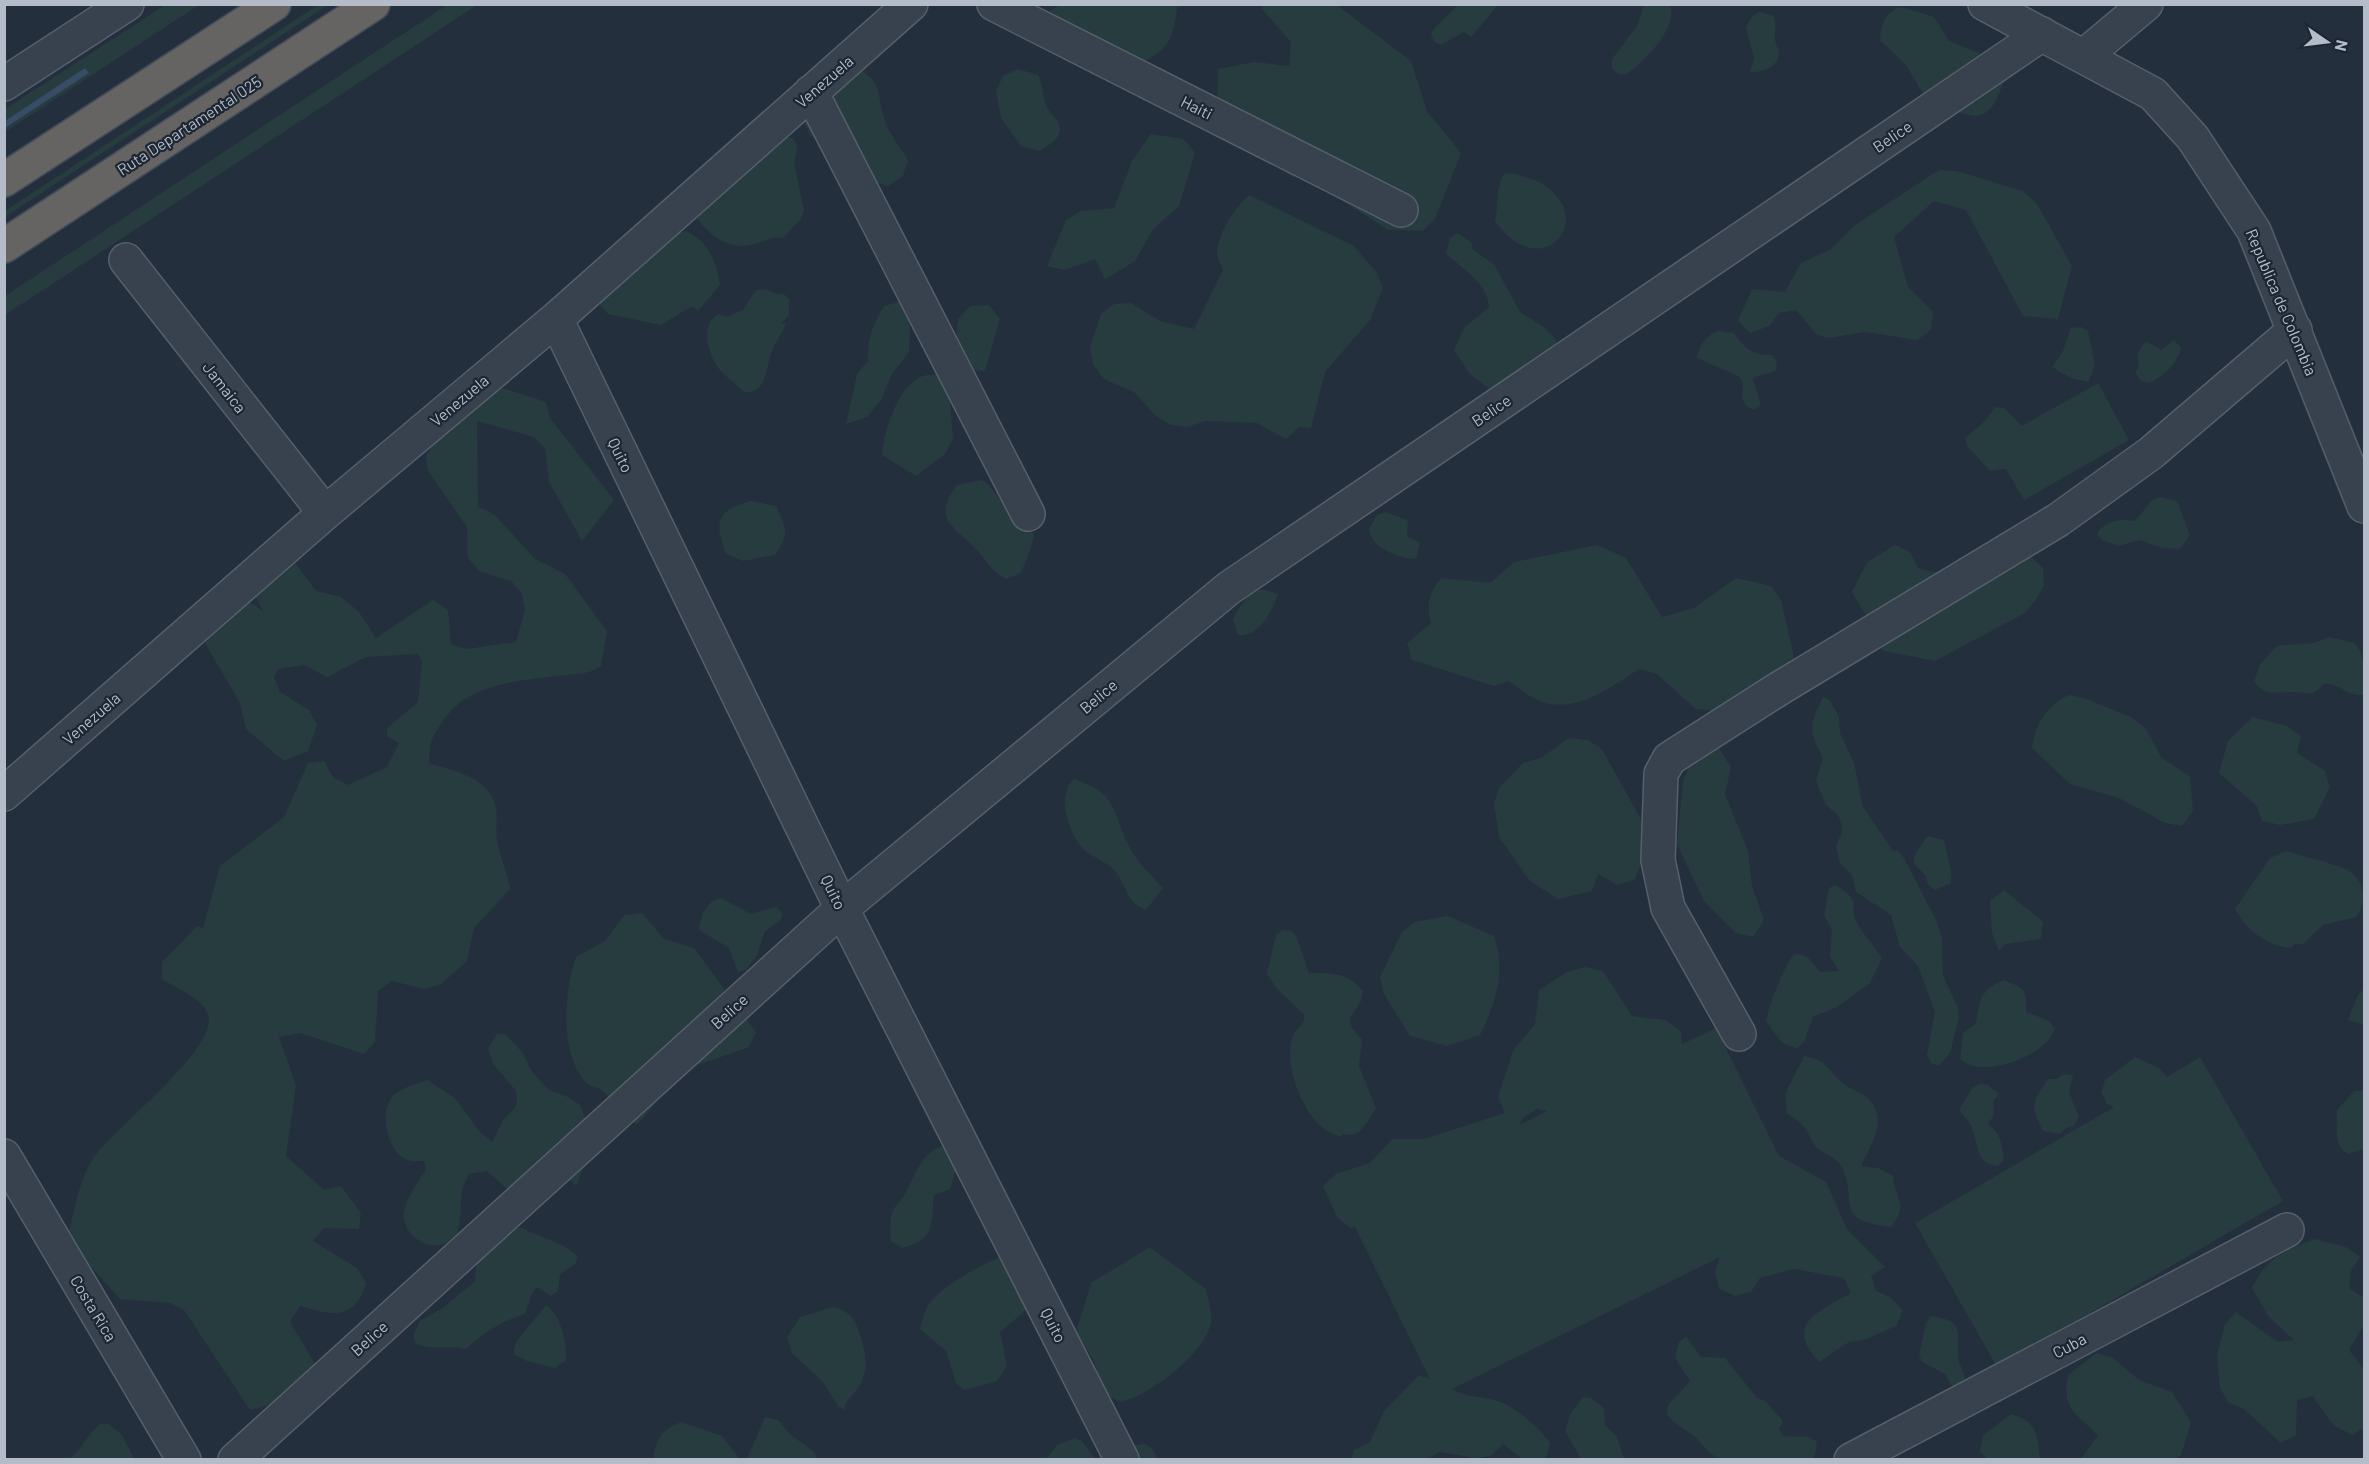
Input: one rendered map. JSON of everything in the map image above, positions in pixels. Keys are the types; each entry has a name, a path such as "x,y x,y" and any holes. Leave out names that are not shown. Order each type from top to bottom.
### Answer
{"highway":[{"path":"5,178 274,4"},
{"name":"Ruta Departamental 025","path":"4,246 373,4"}],"street":[{"path":"4,84 126,4"},
{"name":"Venezuela","path":"4,794 325,513 556,319 911,4"},
{"name":"Haiti","path":"993,4 1401,210"},
{"name":"Republica de Colombia","path":"1985,4 2153,94 2193,138 2254,231 2364,507"},
{"path":"2084,56 2146,4"},
{"name":"Belice","path":"235,1460 842,909 1229,588 2042,34"},
{"path":"811,92 1028,514"},
{"name":"Jamaica","path":"126,260 325,513"},
{"name":"Quito","path":"556,319 842,909 1122,1460"},
{"path":"1740,1034 1668,908 1658,860 1661,774 1669,759 1780,688 2058,520 2151,453 2295,330"},
{"name":"Costa Rica","path":"4,1156 184,1460"},
{"name":"Cuba","path":"1851,1460 2287,1230"}],"green space":[{"path":"165,5 199,5 5,132 5,109"},
{"path":"318,5 328,5 5,217 5,211"},
{"path":"447,5 477,5 5,315 5,296"},
{"path":"1060,5 1183,5 1177,8 1172,34 1162,50 1123,74 1046,13"},
{"path":"1262,5 1337,5 1411,61 1427,111 1461,153 1435,219 1423,231 1388,230 1330,193 1321,179 1293,177 1238,146 1217,103 1218,69 1254,62 1289,66 1291,42 1262,9"},
{"path":"1457,5 1498,5 1471,37 1464,32 1441,45 1434,42 1431,34"},
{"path":"1644,5 1670,5 1669,24 1665,34 1642,61 1627,74 1618,74 1612,68 1612,59 1637,26"},
{"path":"1901,7 1934,17 1949,41 1987,56 2004,79 1998,97 1984,114 1975,116 1928,102 1906,65 1880,40 1884,20 1891,12"},
{"path":"1760,12 1774,16 1778,58 1769,68 1750,72 1754,58 1746,28 1752,16"},
{"path":"856,67 875,83 886,123 908,160 903,176 888,186 845,175 832,151 810,135 803,120"},
{"path":"1018,69 1038,75 1047,107 1060,128 1055,140 1039,151 1021,146 1001,118 996,91 1003,76"},
{"path":"1151,134 1184,139 1195,153 1179,206 1153,229 1135,261 1105,279 1095,259 1064,270 1047,266 1066,220 1081,211 1114,208 1132,161"},
{"path":"784,136 793,138 797,146 794,163 804,210 801,219 783,238 751,245 726,243 712,235 696,217"},
{"path":"1939,170 1957,171 2023,191 2037,204 2072,266 2058,319 2023,316 1966,210 1934,201 1894,237 1908,287 1933,312 1931,330 1917,340 1866,332 1829,338 1817,335 1796,310 1779,313 1769,326 1750,333 1738,320 1752,289 1785,292 1801,263 1831,249 1855,225"},
{"path":"1513,173 1544,185 1559,199 1566,215 1564,229 1557,240 1545,247 1530,248 1513,240 1495,221 1501,180 1504,174"},
{"path":"1249,195 1354,246 1377,273 1383,288 1370,320 1325,372 1311,428 1299,427 1286,439 1257,423 1205,421 1188,427 1171,425 1156,416 1134,392 1104,379 1093,364 1090,347 1101,314 1114,304 1131,303 1160,321 1194,329 1223,270 1217,252 1224,228"},
{"path":"686,231 706,246 717,268 720,285 698,311 692,306 661,325 608,314 597,301 653,238"},
{"path":"1457,233 1471,242 1473,250 1494,264 1520,312 1544,327 1556,340 1557,349 1491,390 1469,373 1454,350 1464,328 1489,307 1488,299 1479,284 1446,254 1450,238"},
{"path":"765,289 776,294 784,294 789,300 789,315 781,324 786,323 770,355 762,383 752,391 744,392 715,363 709,348 707,332 713,319 719,314 726,317 743,310 756,290"},
{"path":"902,301 907,308 910,325 909,352 892,374 881,400 867,417 846,424 857,374 868,361 870,338 874,326 884,306"},
{"path":"989,305 1000,319 985,371 955,369 958,319 970,306"},
{"path":"2081,327 2088,331 2095,366 2088,382 2071,378 2052,367 2062,353 2071,328"},
{"path":"1718,331 1734,333 1750,350 1759,354 1772,355 1777,362 1776,370 1753,379 1761,405 1754,410 1746,406 1742,398 1743,382 1738,376 1697,358 1704,342"},
{"path":"2174,340 2181,348 2173,364 2149,383 2141,381 2135,373 2139,366 2137,354 2146,341 2161,350"},
{"path":"936,374 949,388 953,439 945,454 916,476 882,455 883,445 892,413 903,393 918,378"},
{"path":"2098,383 2129,440 2024,500 2006,469 1990,471 1967,446 1965,438 1984,422 1995,407 2004,408 2022,426"},
{"path":"496,386 546,402 550,418 614,500 582,541 549,482 545,449 534,437 477,421 478,507 494,514 535,559 565,574 607,631 601,666 584,673 517,681 470,696 446,717 432,739 429,764 469,776 486,789 492,797 497,811 498,846 510,889 474,928 467,961 441,984 424,989 392,981 378,991 375,1042 364,1054 300,1033 279,1037 296,1085 286,1156 324,1190 341,1186 361,1213 359,1229 324,1228 313,1241 357,1268 366,1283 355,1304 340,1313 322,1312 300,1306 290,1322 317,1367 301,1397 250,1410 184,1310 170,1303 120,1299 86,1261 69,1231 79,1190 91,1161 180,1069 205,1034 209,1020 208,1013 198,1001 162,979 162,962 197,926 203,928 220,866 284,817 308,763 324,761 333,777 348,785 387,767 399,743 387,736 387,728 418,702 422,661 418,654 366,657 327,677 304,665 278,669 274,677 280,692 309,710 317,725 308,751 284,761 246,729 240,703 195,626 197,610 205,595 222,593 242,598 263,611 245,575 290,556 316,591 341,597 359,612 376,638 433,600 448,610 451,644 467,649 516,642 525,610 522,594 511,581 479,571 468,558 467,527 428,471 426,456 445,426"},
{"path":"982,480 1033,530 1031,546 1021,573 1006,579 993,570 976,549 953,528 946,514 949,497 957,485"},
{"path":"2160,497 2177,501 2190,535 2180,549 2162,548 2140,540 2118,546 2102,540 2097,534 2108,523 2124,520 2135,521 2152,500"},
{"path":"751,501 776,506 784,526 785,536 775,555 743,561 726,554 719,525 725,513"},
{"path":"1385,512 1408,520 1407,537 1420,542 1416,559 1401,557 1386,551 1371,536 1369,529 1377,515"},
{"path":"1597,545 1626,558 1662,617 1694,608 1736,578 1771,586 1781,600 1797,670 1746,716 1696,709 1657,674 1639,669 1592,697 1579,702 1553,704 1536,699 1508,681 1494,686 1412,660 1407,643 1431,623 1430,599 1441,578 1490,583 1514,562"},
{"path":"1895,545 1910,552 1918,568 1933,572 1986,568 1998,555 2031,557 2043,568 2044,585 2036,600 2025,613 1935,661 1884,651 1872,638 1869,621 1852,592 1867,562"},
{"path":"1262,589 1278,594 1272,608 1264,622 1253,632 1238,635 1233,619 1248,596"},
{"path":"2329,637 2353,643 2357,647 2364,666 2364,694 2353,694 2329,684 2323,684 2313,693 2267,692 2254,681 2260,665 2276,646 2313,643"},
{"path":"2069,695 2084,698 2131,717 2146,729 2162,758 2190,776 2193,811 2182,826 2165,823 2119,798 2070,784 2032,748 2043,716 2054,704"},
{"path":"1823,697 1830,700 1839,717 1840,733 1854,763 1863,807 1893,851 1898,851 1904,858 1937,922 1942,939 1943,976 1958,1008 1959,1017 1950,1053 1939,1066 1931,1063 1927,1055 1935,1012 1918,966 1900,947 1891,915 1856,892 1852,875 1840,863 1836,846 1842,832 1841,823 1838,815 1826,805 1816,781 1823,758 1812,728"},
{"path":"2253,717 2287,726 2301,736 2297,753 2325,771 2330,787 2314,819 2280,825 2262,821 2257,806 2219,773 2228,741"},
{"path":"1569,738 1588,740 1602,749 1645,827 1647,848 1635,879 1618,885 1598,874 1592,891 1558,899 1530,881 1499,837 1494,803 1499,788 1523,763 1541,758"},
{"path":"1699,744 1716,744 1731,767 1725,794 1748,851 1752,886 1764,920 1753,937 1736,933 1704,901 1677,844 1683,781"},
{"path":"1074,779 1088,784 1106,797 1131,850 1163,888 1146,910 1130,898 1115,871 1086,851 1074,836 1067,819 1065,801 1069,785"},
{"path":"1927,836 1944,840 1950,867 1951,883 1935,890 1928,885 1926,876 1914,864 1914,856"},
{"path":"2286,851 2344,868 2358,881 2363,893 2362,905 2356,917 2323,925 2303,944 2294,944 2291,948 2282,947 2258,936 2235,909 2270,858"},
{"path":"1836,885 1853,901 1853,912 1857,923 1882,958 1870,983 1837,1007 1813,1017 1804,1042 1797,1048 1782,1043 1766,1021 1774,995 1794,954 1807,957 1820,972 1839,971 1830,957 1832,930 1824,915 1829,888"},
{"path":"2004,890 2043,922 2041,939 2005,944 1999,951 1992,933 1990,901"},
{"path":"721,898 751,914 776,907 783,914 780,921 765,931 757,955 746,970 738,972 729,948 699,930 705,910 711,903"},
{"path":"642,913 664,939 694,948 756,1032 749,1047 698,1065 697,1060 672,1082 638,1124 621,1120 606,1094 589,1085 578,1071 572,1057 566,1023 569,987 576,957 605,941 624,915"},
{"path":"1448,916 1494,936 1498,949 1499,974 1495,999 1480,1035 1447,1046 1410,1036 1384,994 1380,977 1402,932 1415,922"},
{"path":"1283,930 1292,931 1297,938 1309,973 1345,977 1363,991 1361,1001 1350,1018 1351,1026 1362,1040 1359,1066 1376,1108 1363,1128 1354,1134 1342,1134 1342,1137 1324,1129 1309,1112 1297,1088 1290,1050 1293,1036 1305,1015 1277,989 1267,974 1276,934"},
{"path":"1585,967 1603,971 1632,1016 1665,1020 1681,1031 1682,1044 1716,1028 1779,1156 1826,1182 1847,1229 1885,1267 1871,1276 1876,1291 1890,1297 1903,1310 1896,1326 1864,1340 1849,1342 1819,1362 1809,1349 1804,1337 1805,1328 1817,1313 1851,1293 1844,1278 1794,1269 1760,1278 1751,1292 1735,1296 1719,1289 1715,1272 1720,1257 1452,1389 1463,1394 1498,1401 1520,1413 1550,1443 1546,1459 1522,1459 1503,1444 1491,1456 1474,1458 1440,1452 1427,1459 1351,1459 1354,1450 1370,1442 1384,1411 1419,1375 1430,1379 1355,1227 1350,1228 1337,1217 1323,1186 1336,1174 1370,1163 1392,1139 1424,1139 1505,1113 1498,1097 1513,1051 1535,1024 1539,990 1567,972","holes":["1537,1109 1547,1111 1519,1125 1523,1118"]},
{"path":"2004,980 2023,991 2026,999 2026,1012 2049,1021 2055,1028 2050,1038 2040,1048 2027,1056 1997,1066 1970,1065 1960,1059 1963,1033 1976,1023 1982,996"},
{"path":"2364,988 2364,1025 2348,1020 2357,997"},
{"path":"497,1034 505,1034 523,1053 532,1072 549,1090 566,1096 580,1105 593,1137 589,1154 576,1186 566,1175 530,1200 506,1188 487,1171 469,1174 461,1197 457,1235 442,1244 425,1244 412,1235 404,1215 409,1197 426,1169 424,1161 407,1160 393,1147 387,1128 387,1108 396,1093 427,1080 455,1098 480,1132 492,1142 503,1120 515,1108 517,1100 516,1091 494,1065 488,1049"},
{"path":"1804,1056 1823,1063 1844,1084 1868,1098 1874,1107 1878,1124 1861,1166 1878,1168 1893,1176 1900,1206 1897,1219 1891,1227 1872,1224 1853,1213 1846,1177 1840,1164 1817,1148 1805,1128 1787,1113 1785,1094"},
{"path":"2135,1057 2159,1068 2167,1077 2200,1057 2283,1201 1997,1367 1915,1223 2114,1107 2107,1104 2101,1093 2105,1080"},
{"path":"2064,1074 2073,1075 2069,1092 2079,1117 2074,1126 2066,1128 2060,1134 2043,1131 2034,1104 2048,1079 2056,1079"},
{"path":"1980,1084 1988,1085 1999,1094 1993,1101 1994,1115 1988,1124 1996,1131 2001,1144 2004,1160 1998,1166 1990,1164 1981,1157 1970,1124 1959,1110 1972,1088"},
{"path":"2364,1090 2364,1149 2348,1154 2338,1141 2337,1110 2354,1091"},
{"path":"945,1145 958,1162 950,1189 934,1195 931,1223 926,1236 913,1245 902,1248 891,1241 892,1213 925,1158 937,1148"},
{"path":"519,1227 564,1246 578,1256 575,1264 560,1274 558,1291 551,1296 537,1287 532,1293 525,1314 493,1328 466,1349 416,1344 413,1336 420,1321 443,1308 475,1281 477,1256"},
{"path":"2315,1239 2346,1247 2360,1257 2351,1271 2349,1288 2364,1298 2364,1324 2349,1350 2364,1370 2364,1428 2352,1435 2333,1425 2313,1396 2297,1400 2296,1435 2281,1443 2244,1409 2229,1403 2220,1388 2217,1355 2225,1324 2236,1312 2278,1342 2294,1340 2269,1317 2252,1288 2270,1262 2286,1251"},
{"path":"1150,1247 1206,1289 1211,1321 1199,1346 1175,1371 1146,1392 1120,1402 1104,1393 1094,1361 1076,1332 1091,1283"},
{"path":"1006,1256 1027,1309 1000,1332 1007,1366 997,1381 964,1390 956,1383 946,1351 920,1329 923,1317 930,1302 948,1286 967,1273"},
{"path":"546,1305 556,1315 565,1346 566,1360 555,1368 527,1361 515,1355 514,1350 516,1342"},
{"path":"832,1307 845,1311 854,1321 866,1358 862,1381 844,1410 838,1406 823,1382 792,1353 787,1337 800,1317"},
{"path":"1931,1316 1948,1320 1953,1323 1958,1332 1958,1358 1966,1382 1953,1388 1945,1374 1922,1362 1919,1355 1926,1323"},
{"path":"1686,1336 1701,1357 1725,1358 1757,1398 1765,1401 1783,1421 1779,1429 1783,1436 1809,1437 1816,1441 1814,1456 1810,1460 1722,1459 1713,1455 1693,1435 1673,1421 1667,1414 1668,1405 1690,1381 1675,1358 1679,1342"},
{"path":"2097,1353 2113,1358 2139,1380 2172,1392 2191,1422 2181,1455 2176,1459 2081,1459 2098,1435 2072,1410 2066,1386 2068,1375"},
{"path":"1583,1397 1591,1398 1604,1408 1605,1425 1617,1437 1624,1459 1581,1459 1565,1431 1570,1414"},
{"path":"2011,1414 2026,1421 2035,1430 2040,1459 1987,1459 1980,1451 1983,1435"},
{"path":"765,1417 778,1420 791,1435 813,1451 817,1459 747,1459"},
{"path":"682,1422 722,1436 740,1459 653,1459 661,1435"},
{"path":"100,1424 109,1424 122,1435 134,1459 69,1459"},
{"path":"1075,1438 1082,1441 1095,1459 1046,1459 1057,1445"},
{"path":"1144,1444 1152,1448 1157,1459 1119,1460 1129,1449"}],"water":[{"path":"85,68 89,73 5,128 5,121"}]}
